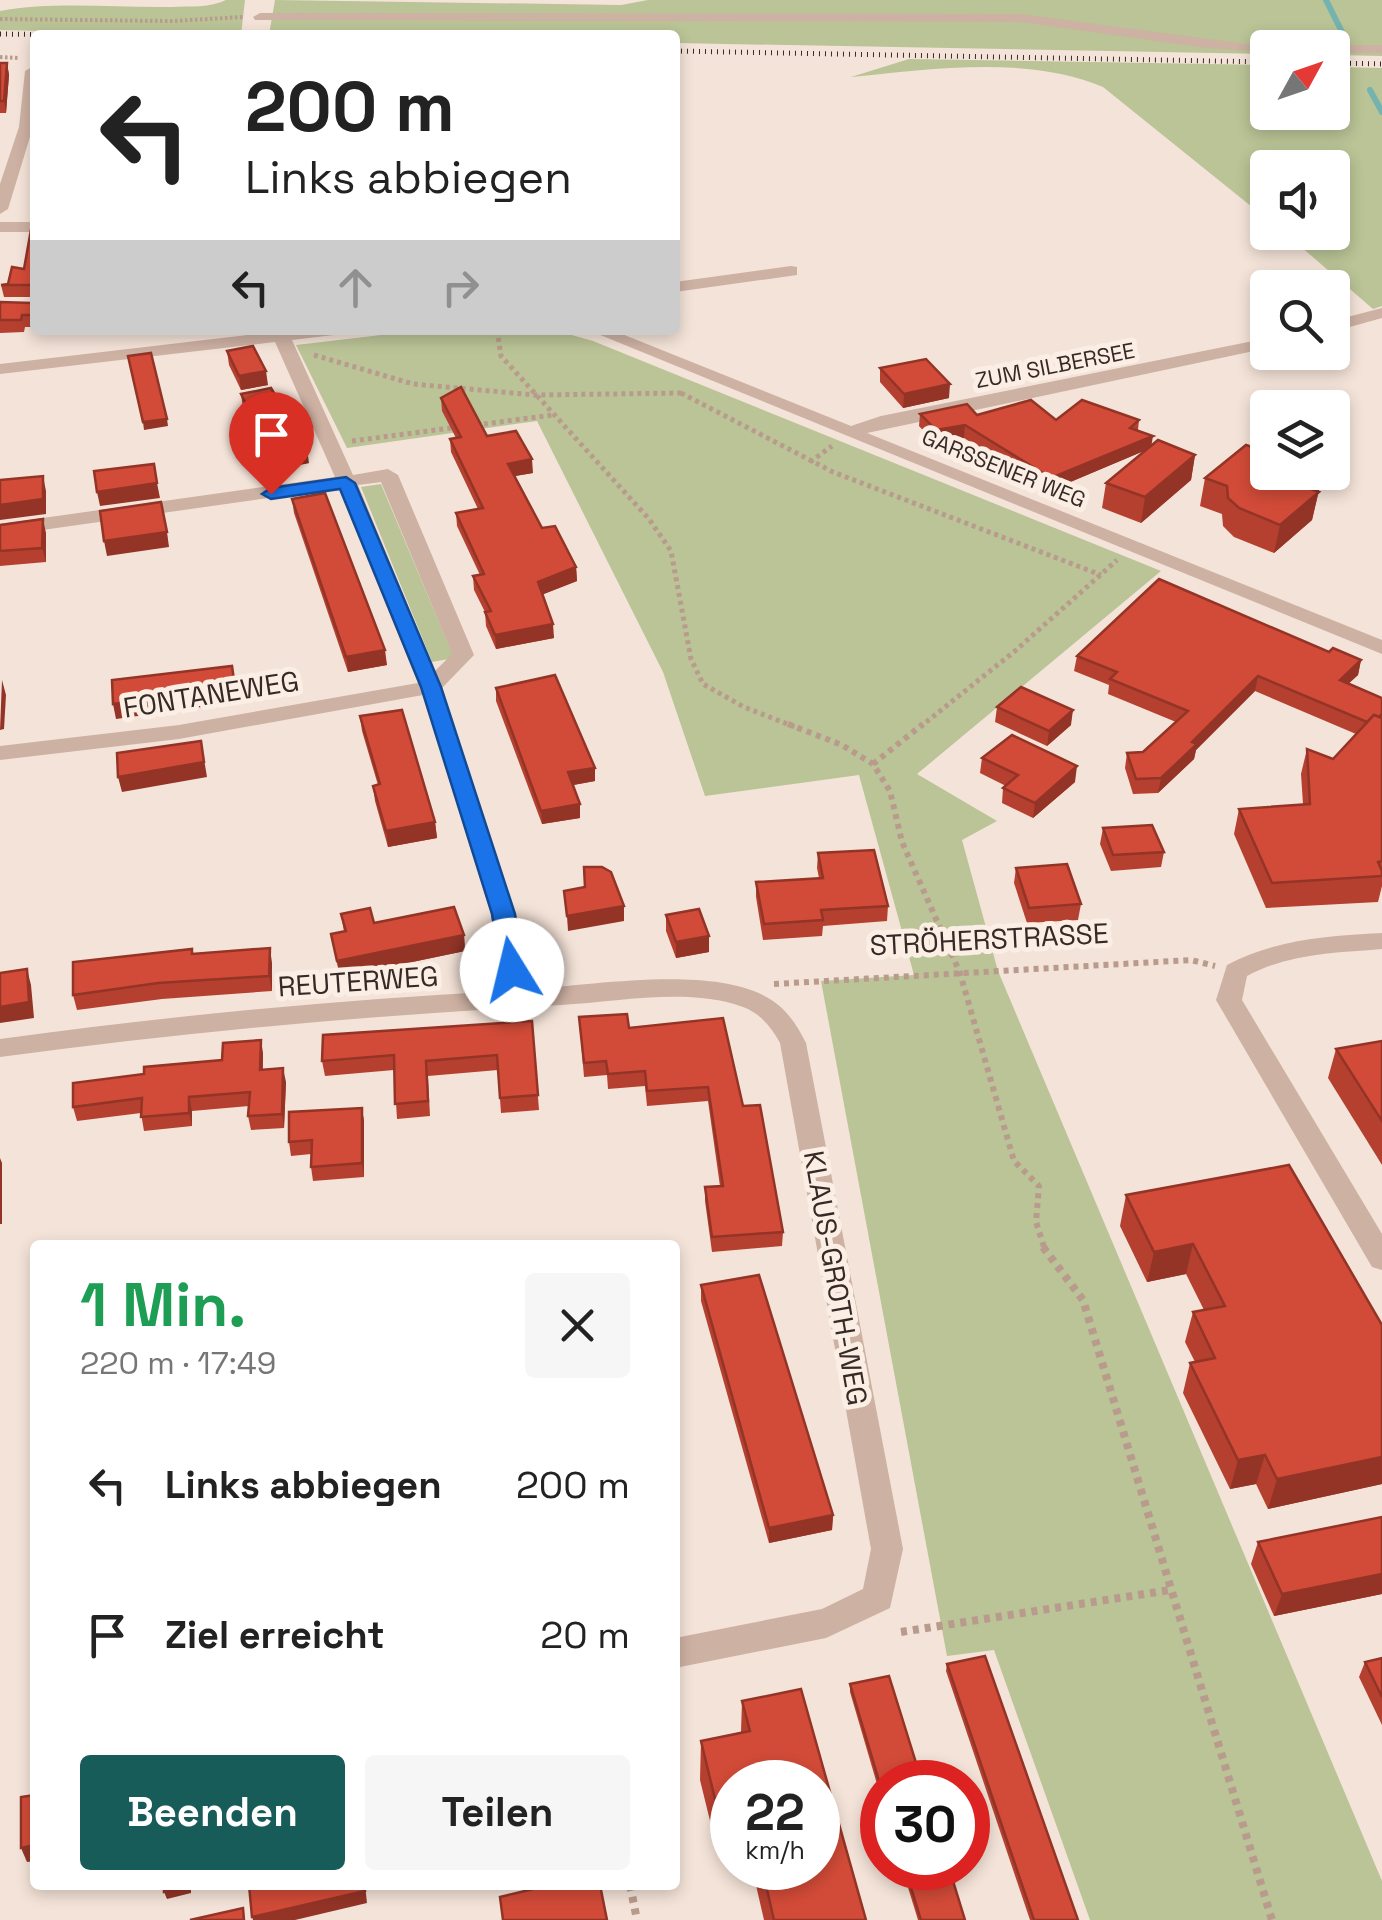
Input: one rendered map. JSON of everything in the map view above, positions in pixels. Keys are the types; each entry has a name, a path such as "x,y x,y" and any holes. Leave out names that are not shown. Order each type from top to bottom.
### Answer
{"street":[{"path":"256,30 263,0"},
{"path":"260,17 1021,18 1104,26 1178,42 1250,47"},
{"path":"1350,49 1382,50"},
{"path":"0,209 8,156 26,127 30,104"},
{"path":"0,227 30,227"},
{"path":"680,287 791,270"},
{"path":"1350,322 1382,313"},
{"path":"0,369 199,338 282,341 310,335"},
{"name":"GARSSENER WEG","path":"609,335 1382,648"},
{"path":"282,341 331,444 431,687 504,914 517,999 708,990 749,998"},
{"name":"ZUM SILBERSEE","path":"852,432 881,422 1250,347"},
{"path":"0,530 84,522 388,475 463,656 431,687"},
{"name":"FONTANEWEG","path":"0,754 179,732 431,687"},
{"path":"1382,942 1290,948 1260,956 1236,971 1229,1000 1382,1259"},
{"name":"KLAUS-GROTH-WEG","path":"680,1652 826,1623 878,1598 886,1548 793,1042 782,1020 749,998"},
{"name":"REUTERWEG","path":"0,1048 131,1029 517,999"}],"path":[{"path":"0,19 172,22 260,17"},
{"path":"497,335 500,356 649,518 671,550 691,659 703,684 744,707 842,745 872,764 890,791 902,842 960,973 1014,1160 1039,1186 1033,1214 1044,1255 1083,1300 1272,1920"},
{"path":"282,341 412,384 535,395 681,393 714,378"},
{"path":"681,393 738,429 808,463 1100,575"},
{"path":"331,444 554,415"},
{"path":"872,764 1015,651 1132,547"},
{"name":"STRÖHERSTRASSE","path":"749,998 773,984 1191,960 1236,971"},
{"path":"901,1632 1170,1590"},
{"path":"631,1890 637,1920"}],"green space":[{"path":"245,0 242,30 0,30 0,11 21,8"},
{"path":"275,0 621,5 648,0 1382,0 1382,56 1350,55 1350,30 1250,30 1250,54 680,43 680,30 270,30"},
{"path":"909,59 1250,65 1250,130 1350,130 1350,67 1382,68 1382,306 1373,309 1350,289 1350,270 1328,270 1305,250 1350,250 1350,150 1250,150 1250,205 1103,87 1074,77 979,67 851,77"},
{"path":"381,335 572,335 1161,571 917,774 997,821 962,840 998,971 1382,1881 1382,1920 1090,1920 994,1650 947,1656 821,981 914,975 859,775 705,796 663,672 537,421 347,448 296,345"},
{"path":"381,484 454,658 432,662 361,487"}],"building":[{"path":"0,63 7,63 4,101 0,101"},
{"path":"30,235 30,285 1,285 8,284 12,267 24,269"},
{"path":"0,302 30,303 30,315 22,315 21,320 0,320"},
{"path":"253,346 266,371 239,376 227,351"},
{"path":"151,353 167,419 143,422 128,356"},
{"path":"926,359 950,384 904,394 880,368"},
{"path":"461,387 487,436 516,431 532,459 508,464 542,528 555,526 576,567 538,582 553,624 495,635 485,612 491,611 473,576 484,574 456,513 483,508 450,439 461,437 441,398"},
{"path":"271,388 307,449 272,456 241,394"},
{"path":"1031,400 1056,420 1082,400 1139,420 1130,428 1153,436 1051,478 965,425 936,430 920,414 967,404 977,415"},
{"path":"1158,440 1195,455 1145,497 1106,483"},
{"path":"1246,445 1250,446 1250,490 1319,492 1280,525 1239,508 1228,498 1227,486 1205,478"},
{"path":"154,464 157,483 97,492 94,471"},
{"path":"43,476 43,499 0,505 0,480"},
{"path":"325,493 385,650 346,657 292,499"},
{"path":"161,502 167,532 104,541 100,511"},
{"path":"43,519 42,548 0,551 0,525"},
{"path":"1159,579 1329,652 1333,648 1361,660 1340,680 1382,698 1382,714 1367,722 1258,676 1161,778 1136,779 1127,753 1143,752 1188,711 1110,679 1117,672 1077,656"},
{"path":"232,666 235,687 113,704 112,680"},
{"path":"555,675 595,768 568,772 580,804 541,811 496,688"},
{"path":"1021,687 1073,710 1049,731 997,707"},
{"path":"402,710 435,822 386,831 373,786 380,784 360,716"},
{"path":"1374,715 1382,718 1382,861 1378,862 1382,876 1272,883 1239,809 1310,804 1307,749 1333,759"},
{"path":"1012,735 1077,766 1035,803 1003,788 1018,775 982,758"},
{"path":"201,741 204,762 118,777 117,753"},
{"path":"1152,825 1164,852 1113,855 1103,828"},
{"path":"874,850 888,906 821,910 823,920 764,924 756,882 823,878 818,853"},
{"path":"1067,864 1081,904 1029,908 1016,868"},
{"path":"584,867 602,867 611,872 624,906 567,916 564,891 585,887"},
{"path":"454,907 464,935 337,961 331,934 346,931 341,914 370,908 374,923"},
{"path":"699,909 709,936 676,942 666,915"},
{"path":"270,948 269,976 158,983 73,995 73,962 192,949 192,954"},
{"path":"27,969 29,1002 0,1007 0,973"},
{"path":"627,1014 629,1028 723,1018 743,1106 760,1105 783,1232 712,1237 705,1187 723,1186 708,1087 647,1091 645,1071 608,1074 606,1061 584,1063 579,1017"},
{"path":"532,1021 538,1095 500,1098 497,1055 426,1061 428,1101 395,1104 394,1055 322,1061 323,1035"},
{"path":"261,1040 260,1070 283,1068 282,1114 248,1116 250,1092 189,1097 189,1113 141,1117 142,1098 73,1107 73,1083 144,1074 144,1067 222,1060 223,1043"},
{"path":"1382,1041 1382,1121 1336,1049"},
{"path":"362,1108 362,1163 311,1167 312,1140 289,1142 289,1112"},
{"path":"1289,1165 1382,1325 1382,1457 1277,1479 1265,1455 1238,1460 1190,1363 1215,1358 1193,1312 1225,1306 1193,1244 1154,1252 1126,1195"},
{"path":"759,1275 833,1515 769,1528 701,1285"},
{"path":"1382,1517 1382,1574 1282,1594 1258,1542"},
{"path":"985,1656 1078,1920 1034,1920 990,1791 990,1760 980,1760 947,1664"},
{"path":"1382,1658 1382,1697 1365,1662"},
{"path":"889,1676 915,1760 873,1760 850,1684"},
{"path":"801,1689 821,1760 710,1760 710,1778 701,1741 750,1731 742,1701"},
{"path":"30,1796 30,1846 21,1848 21,1797"},
{"path":"840,1828 866,1920 774,1920 767,1890 840,1890"},
{"path":"249,1890 365,1890 365,1891 252,1917"},
{"path":"529,1890 601,1890 607,1920 503,1920 500,1897"},
{"path":"912,1890 956,1890 965,1920 921,1920"},
{"path":"243,1908 244,1920 190,1920"}],"waterway":[{"path":"1326,0 1341,30"},
{"path":"1370,90 1382,112"}],"railway":[{"path":"0,34 30,34"},
{"path":"680,51 1250,62"},
{"path":"1350,63 1382,64"}],"route":[{"path":"271,494 346,483 431,687 504,914 512,970"}]}
